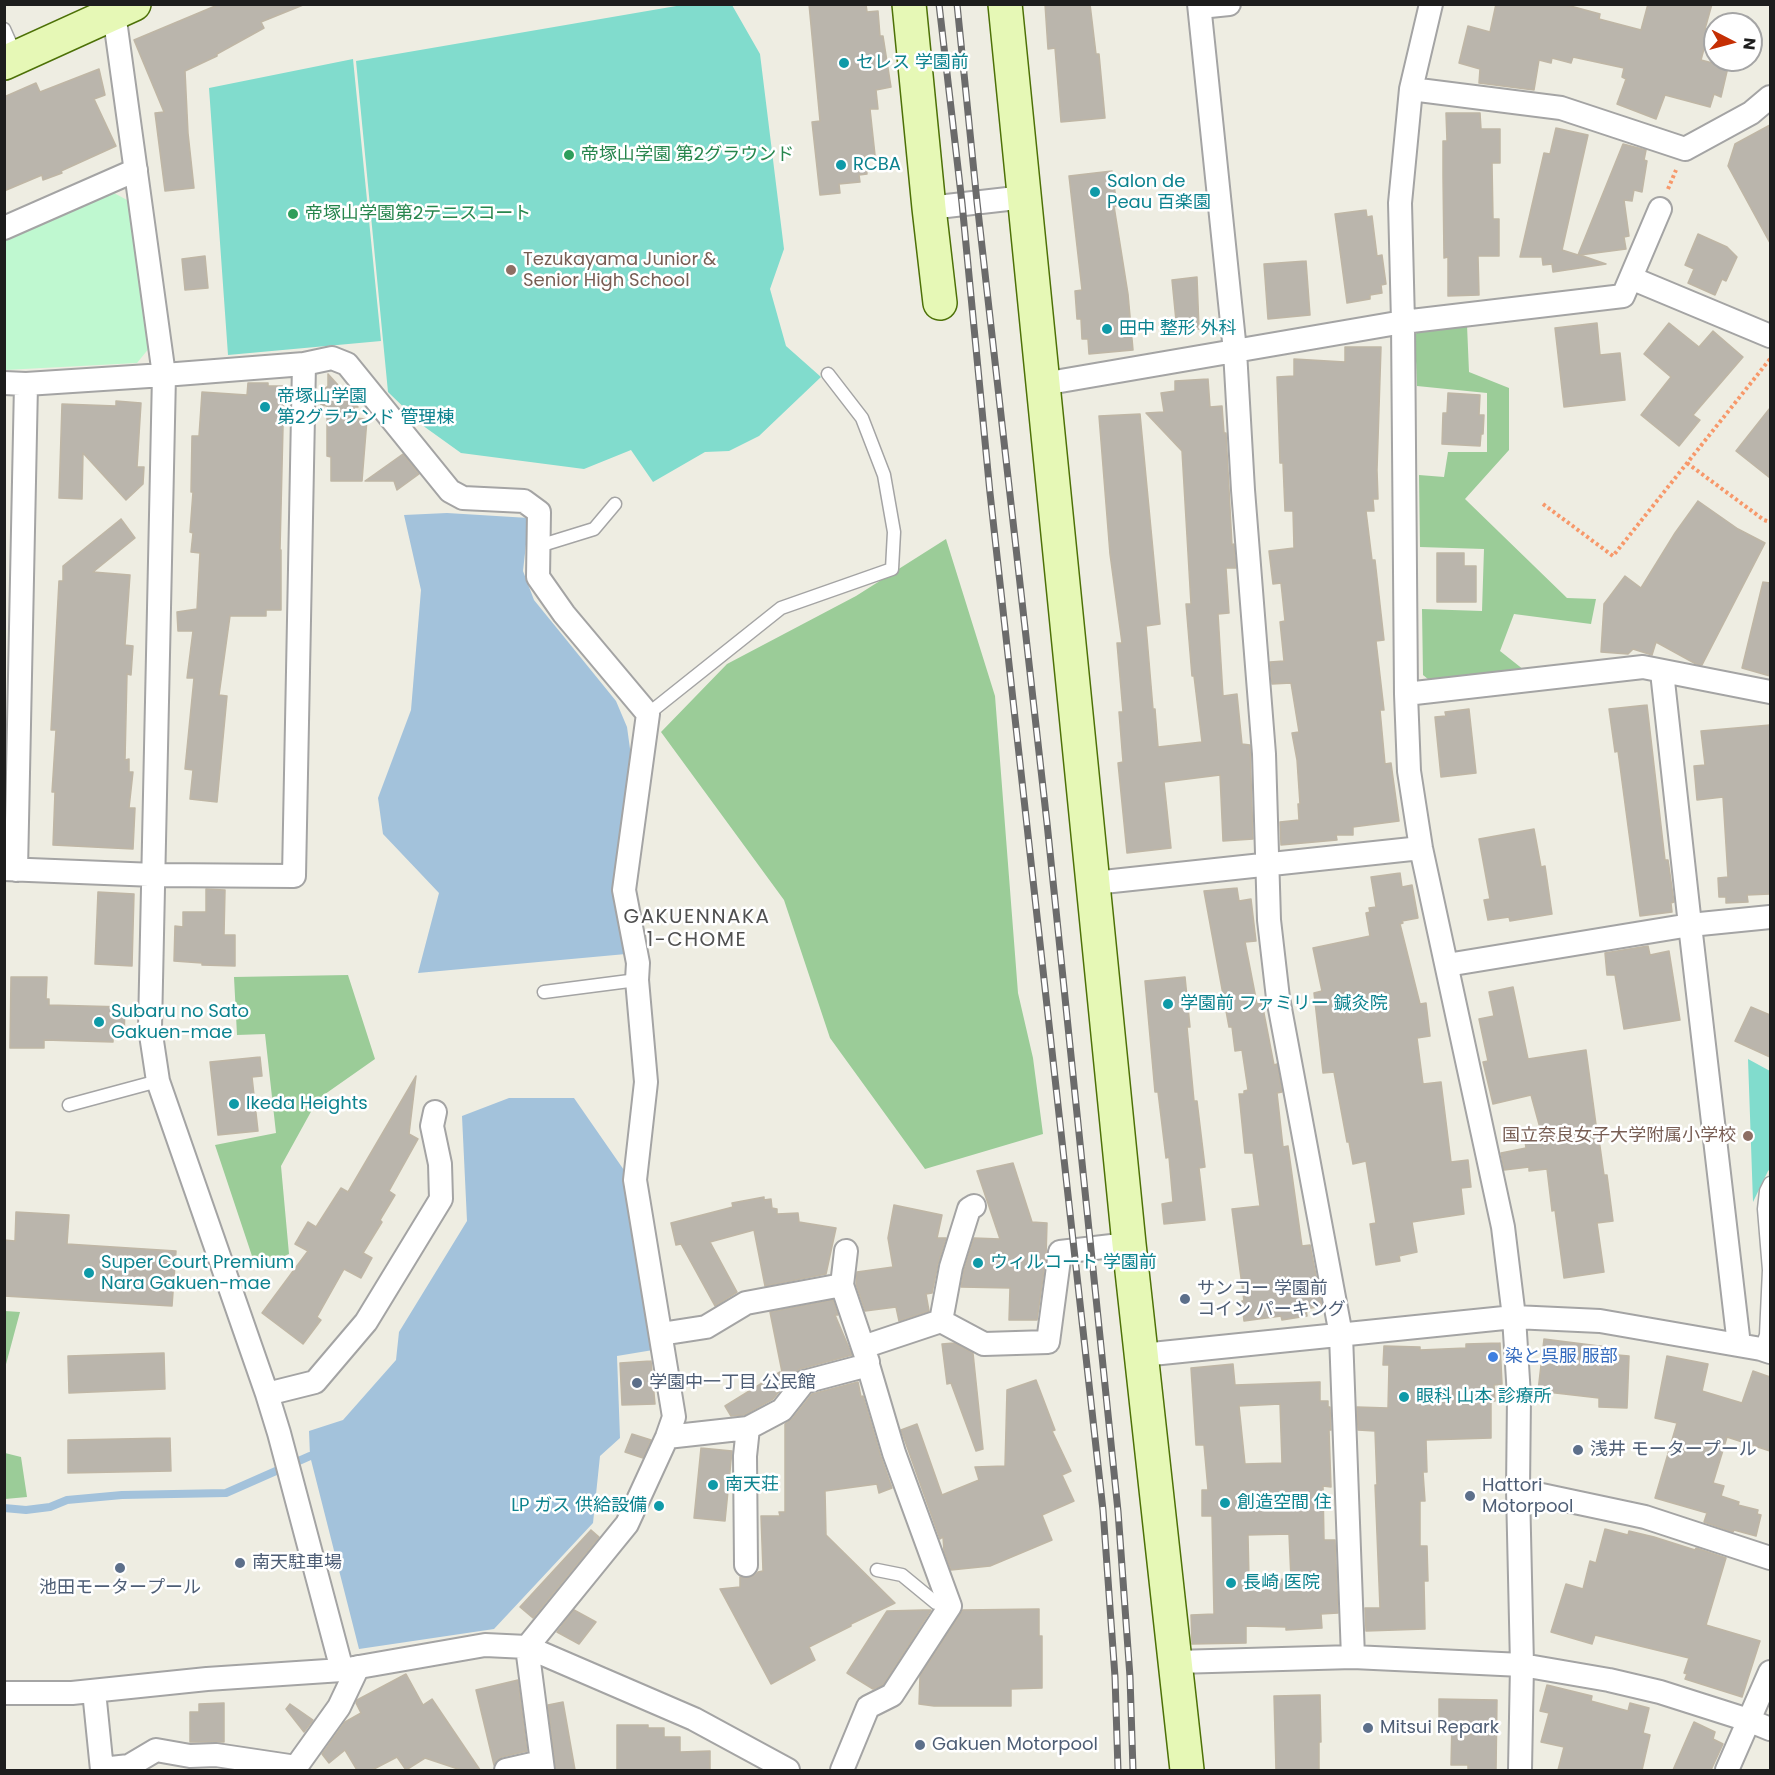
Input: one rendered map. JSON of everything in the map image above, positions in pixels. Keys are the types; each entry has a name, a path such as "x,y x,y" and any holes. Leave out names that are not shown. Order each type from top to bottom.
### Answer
{"street":[{"path":"909,4 940,303"},
{"path":"1005,4 1129,1244 1187,1770"},
{"path":"1229,4 1200,6 1235,351 1242,490 1264,754 1269,920 1278,998 1341,1335 1353,1657"},
{"path":"1431,4 1411,89 1400,203 1409,771 1421,848 1503,1227 1514,1317 1519,1396 1521,1770"},
{"path":"9,50 124,9 136,170 164,375 150,1028 158,1081 267,1394 350,1669 339,1707 296,1769 265,1767 249,1759 216,1755 190,1756 156,1750 129,1766 102,1770 94,1691"},
{"path":"1411,89 1561,108 1685,149 1752,113 1770,98"},
{"path":"4,228 136,170"},
{"path":"929,208 1025,197"},
{"path":"1043,384 1403,322 1623,296 1660,209"},
{"path":"1630,278 1770,336"},
{"path":"304,364 294,876 154,875 10,869 15,383 304,364 332,358 347,364 450,492 463,498 524,501 539,512 538,577 564,614 648,714 624,891 638,963 637,980 646,1082 635,1180 674,1417 627,1524 527,1647 542,1766 506,1770"},
{"path":"1406,694 1643,667 1770,692"},
{"path":"1142,1355 1514,1317 1600,1321 1757,1349 1690,925 1662,672"},
{"path":"1094,883 1421,848"},
{"path":"1447,965 1690,925 1770,917"},
{"path":"267,1394 315,1382 366,1322 441,1199 440,1164 432,1126 435,1112"},
{"path":"941,1321 951,1267 969,1209 974,1206"},
{"path":"943,1234 951,1267"},
{"path":"941,1321 984,1344 1048,1342 1060,1252 1129,1244"},
{"path":"842,1770 868,1707 892,1695 950,1606 894,1453 866,1356 842,1285 846,1251"},
{"path":"661,1334 706,1327 746,1303 842,1285"},
{"path":"667,1437 748,1428 782,1410 804,1382 941,1321"},
{"path":"746,1565 745,1456 748,1428"},
{"path":"1518,1490 1645,1517 1770,1558"},
{"path":"4,1693 72,1693 207,1679 350,1669 485,1644 527,1647 694,1719 788,1770"},
{"path":"1176,1662 1353,1657 1521,1665 1609,1680 1660,1692 1770,1729"},
{"path":"1727,1770 1770,1672"}],"lane":[{"path":"648,714 781,608 892,569 894,532 884,475 862,418 828,374"},
{"path":"539,546 594,529 615,504"},
{"path":"544,992 637,980"},
{"path":"69,1105 158,1081"},
{"path":"1757,1349 1766,1335 1769,1270 1764,1209 1766,1191 1770,1183"},
{"path":"876,1570 902,1575 936,1603 950,1606"}],"path":[{"path":"1660,209 1685,149"},
{"path":"1543,504 1613,556 1770,358"},
{"path":"1687,463 1764,520 1770,522"}],"green space":[{"path":"112,192 129,201 150,347 137,363 5,370 4,241"},
{"path":"1467,325 1469,372 1509,388 1509,450 1465,499 1567,598 1596,599 1591,624 1514,614 1500,651 1524,670 1434,684 1423,675 1422,609 1482,611 1484,549 1420,547 1419,475 1444,477 1448,452 1487,452 1487,393 1417,386 1415,336 1418,330"},
{"path":"946,539 995,696 1018,993 1033,1058 1043,1134 925,1169 830,1038 784,900 661,732 727,664 856,596"},
{"path":"348,975 375,1059 318,1099 281,1166 289,1254 256,1268 215,1145 276,1133 265,1034 237,1035 234,977"},
{"path":"4,1311 20,1312 5,1368"},
{"path":"5,1453 21,1457 27,1497 5,1499"}],"shaded area":[{"name":"帝塚山学園 第2グラウンド","path":"688,4 732,5 760,54 784,249 770,289 786,346 821,377 759,436 729,451 705,452 653,482 631,450 584,469 461,453 422,425 388,392 356,61"},
{"name":"帝塚山学園第2テニスコート","path":"353,59 381,341 228,355 209,88"},
{"path":"447,513 529,518 523,571 534,600 616,701 627,727 631,756 613,889 626,954 418,973 439,893 383,834 378,798 411,710 421,590 404,515"},
{"path":"1748,1059 1770,1071 1770,1169 1753,1202"},
{"path":"509,1098 574,1098 626,1173 653,1350 617,1356 620,1438 600,1456 593,1523 494,1629 359,1649 310,1456 309,1431 343,1420 396,1360 399,1332 467,1221 462,1116"}],"building":[{"path":"220,4 303,5 261,22 264,28 217,56 185,71 194,188 165,191 155,113 164,112 134,40"},
{"name":"セレス 学園前","path":"809,4 866,4 867,12 878,11 880,36 883,36 891,87 876,90 878,109 870,109 875,155 865,156 867,174 859,175 860,182 839,184 840,193 820,195 812,122 820,121"},
{"path":"1045,4 1090,4 1096,54 1099,54 1105,118 1061,122 1055,48 1048,49"},
{"path":"1496,4 1563,4 1600,14 1599,19 1641,30 1648,4 1712,4 1710,12 1703,12 1701,60 1703,61 1703,72 1727,72 1721,97 1714,94 1710,107 1665,95 1656,119 1617,104 1626,79 1622,77 1624,68 1573,57 1571,63 1552,58 1551,63 1539,60 1534,90 1479,83 1480,69 1459,63 1468,26 1490,32"},
{"path":"99,69 105,95 94,99 116,146 61,171 62,173 43,180 42,175 4,191 4,97 36,83 40,92"},
{"path":"1446,113 1480,113 1481,129 1500,129 1500,163 1492,163 1493,219 1499,219 1499,256 1478,256 1479,295 1448,296 1448,257 1444,258 1443,176 1443,141 1447,141"},
{"path":"1770,125 1770,243 1728,166 1735,144"},
{"path":"1556,128 1588,135 1562,250 1578,255 1623,144 1646,150 1644,160 1647,161 1642,192 1634,190 1632,201 1624,200 1629,236 1624,237 1626,249 1580,255 1606,264 1553,272 1552,264 1543,265 1542,257 1520,257 1544,153 1550,154"},
{"path":"1112,171 1117,206 1114,206 1128,294 1133,350 1089,354 1088,339 1082,339 1081,319 1077,319 1075,291 1082,290 1069,176"},
{"path":"1366,210 1367,217 1372,216 1377,256 1382,255 1386,284 1381,285 1382,293 1370,295 1370,299 1347,303 1335,214"},
{"path":"1698,234 1727,247 1737,257 1726,281 1722,279 1715,295 1688,283 1694,269 1685,265"},
{"path":"205,256 208,288 185,290 182,259"},
{"path":"1306,261 1310,315 1268,319 1264,264"},
{"path":"1197,277 1199,329 1177,331 1172,280"},
{"path":"1597,323 1600,355 1620,353 1625,400 1564,407 1555,328"},
{"path":"1669,323 1699,347 1713,331 1743,357 1693,415 1700,420 1679,446 1641,415 1671,377 1644,354"},
{"path":"1345,347 1381,347 1378,499 1373,499 1374,511 1366,511 1372,560 1375,560 1384,640 1376,641 1384,710 1380,710 1385,764 1391,763 1399,821 1353,827 1353,835 1336,835 1337,840 1281,845 1280,822 1299,820 1298,804 1300,804 1297,760 1292,733 1299,732 1291,683 1272,684 1270,662 1284,661 1280,622 1285,621 1281,583 1273,584 1269,551 1294,548 1293,511 1285,511 1283,463 1280,463 1277,377 1294,376 1294,359 1345,362"},
{"path":"328,374 358,407 354,407 353,418 367,419 362,481 331,481 331,457 327,456 327,406 321,405 322,391 328,386"},
{"path":"1208,379 1210,407 1222,406 1224,433 1226,433 1232,545 1234,544 1236,568 1226,568 1229,613 1218,614 1223,696 1237,694 1242,744 1250,745 1253,839 1223,841 1220,775 1164,782 1171,848 1127,853 1118,763 1123,762 1119,712 1123,712 1117,643 1122,643 1110,554 1099,416 1140,414 1160,624 1146,626 1158,747 1202,742 1194,676 1192,676 1186,604 1191,604 1182,451 1146,413 1164,412 1161,393 1175,391 1175,381"},
{"path":"248,383 284,386 280,550 281,610 266,610 266,616 230,616 219,695 227,696 217,802 190,799 193,770 185,769 194,678 187,678 193,631 178,631 177,612 197,609 200,553 191,552 193,533 190,532 193,492 191,492 192,436 199,436 202,392 247,395"},
{"path":"1448,393 1480,395 1479,415 1484,415 1480,446 1442,444 1443,413 1447,413"},
{"path":"116,401 141,403 137,467 144,467 143,484 126,500 83,453 82,499 59,498 62,404 116,406"},
{"path":"1770,408 1770,478 1736,451"},
{"path":"403,454 419,474 397,490 394,481 365,481"},
{"path":"1698,501 1738,529 1765,543 1702,665 1656,642 1652,655 1633,649 1628,654 1601,652 1604,604 1625,576 1641,588"},
{"path":"121,519 135,538 93,572 130,575 125,645 133,646 131,675 127,674 125,760 129,759 129,772 133,772 129,808 135,808 133,849 53,845 55,792 52,792 56,730 51,730 59,581 63,581 63,566"},
{"path":"1437,553 1464,553 1464,566 1476,566 1476,602 1437,602"},
{"path":"1763,582 1770,583 1770,676 1742,668"},
{"path":"1647,705 1665,860 1668,860 1674,902 1671,903 1672,912 1640,916 1618,751 1615,752 1609,709"},
{"path":"1469,709 1476,773 1441,777 1435,717 1446,716 1445,712"},
{"path":"1770,725 1770,894 1747,895 1748,902 1726,903 1726,897 1719,897 1718,878 1728,877 1723,797 1697,800 1694,766 1705,765 1701,731"},
{"path":"1534,829 1541,867 1545,866 1552,914 1510,921 1509,917 1488,920 1484,900 1490,899 1479,839"},
{"path":"1400,873 1402,887 1412,885 1418,918 1402,921 1403,923 1400,924 1420,1004 1426,1003 1430,1036 1417,1038 1423,1084 1441,1082 1451,1162 1468,1160 1471,1187 1461,1188 1464,1214 1412,1222 1417,1252 1399,1256 1400,1261 1376,1265 1370,1224 1376,1223 1366,1161 1353,1164 1334,1072 1323,1073 1314,993 1322,991 1313,948 1370,936 1366,913 1370,912 1369,908 1376,907 1371,877"},
{"path":"1237,888 1239,901 1251,899 1256,941 1245,942 1257,1004 1262,1003 1274,1065 1277,1064 1282,1092 1277,1093 1283,1147 1288,1146 1302,1246 1310,1245 1322,1306 1306,1309 1307,1316 1282,1320 1281,1316 1244,1321 1242,1301 1244,1301 1232,1209 1260,1206 1253,1153 1245,1153 1239,1094 1244,1094 1244,1091 1248,1090 1242,1050 1235,1051 1232,1027 1229,1027 1204,891"},
{"path":"206,889 225,890 224,935 235,935 235,966 174,961 175,926 183,927 183,912 206,912"},
{"path":"98,892 134,894 132,966 95,964"},
{"path":"1648,946 1650,955 1669,951 1680,1020 1624,1029 1615,975 1607,975 1605,953"},
{"path":"11,977 47,977 46,999 49,999 49,1005 125,1007 124,1037 113,1037 113,1042 44,1040 44,1048 10,1048"},
{"path":"1185,977 1194,1101 1197,1101 1205,1167 1199,1168 1205,1220 1164,1224 1162,1204 1173,1202 1169,1157 1166,1158 1158,1092 1155,1092 1145,981"},
{"path":"1513,987 1528,1059 1586,1050 1597,1132 1604,1175 1607,1175 1613,1221 1597,1223 1604,1272 1564,1278 1547,1169 1529,1171 1529,1167 1504,1170 1501,1153 1526,1148 1525,1141 1543,1139 1531,1095 1493,1104 1483,1062 1488,1061 1479,1019 1494,1016 1489,992"},
{"path":"1751,1007 1770,1015 1770,1057 1735,1041"},
{"name":"Ikeda Heights","path":"260,1057 262,1076 252,1077 258,1131 218,1135 210,1062"},
{"path":"416,1076 409,1134 418,1139 389,1191 395,1195 380,1220 382,1222 363,1253 372,1258 361,1278 344,1269 317,1317 321,1320 303,1344 262,1313 308,1251 295,1244 308,1222 316,1227 341,1188 348,1192"},
{"path":"1013,1163 1032,1222 1047,1223 1046,1257 1037,1320 1009,1320 1010,1288 961,1287 974,1238 1000,1239 977,1171"},
{"path":"764,1197 764,1200 771,1199 772,1208 777,1209 777,1214 798,1213 799,1222 836,1228 826,1274 765,1286 754,1230 710,1242 737,1292 715,1306 681,1244 676,1245 671,1223 733,1207 732,1203"},
{"path":"894,1205 942,1215 937,1238 946,1238 932,1293 926,1294 929,1311 899,1321 896,1307 865,1311 856,1284 857,1272 893,1267 888,1238"},
{"name":"Super Court Premium Nara Gakuen-mae","path":"16,1212 69,1215 67,1244 176,1251 172,1306 4,1296 4,1240 15,1241"},
{"path":"833,1300 838,1315 835,1315 852,1355 800,1369 793,1374 773,1399 744,1415 731,1416 725,1406 780,1372 783,1377 770,1312"},
{"path":"1544,1339 1607,1347 1606,1354 1629,1356 1627,1408 1599,1407 1599,1398 1538,1391"},
{"path":"954,1343 973,1353 983,1449 976,1451 951,1383 947,1384 942,1344"},
{"path":"1500,1343 1502,1384 1494,1385 1495,1401 1491,1401 1491,1438 1426,1440 1427,1472 1423,1472 1425,1501 1420,1501 1420,1546 1427,1546 1428,1581 1424,1581 1425,1629 1366,1631 1365,1608 1380,1608 1375,1431 1358,1430 1357,1407 1388,1408 1389,1365 1383,1365 1384,1346 1420,1347 1420,1350 1466,1348 1466,1344"},
{"path":"164,1353 165,1389 69,1393 68,1356"},
{"path":"1667,1356 1708,1364 1702,1391 1742,1403 1753,1371 1770,1377 1770,1451 1727,1437 1713,1483 1724,1486 1721,1496 1739,1502 1738,1505 1758,1510 1757,1514 1761,1515 1756,1536 1734,1530 1733,1532 1704,1522 1707,1513 1655,1498 1677,1423 1655,1418"},
{"name":"学園中一丁目 公民館","path":"651,1361 655,1404 622,1405 620,1363"},
{"path":"1233,1364 1235,1385 1320,1382 1320,1401 1328,1401 1331,1430 1329,1430 1331,1487 1323,1486 1324,1540 1335,1540 1338,1613 1321,1614 1322,1628 1286,1630 1286,1627 1246,1626 1246,1643 1192,1644 1191,1615 1214,1614 1212,1516 1202,1516 1202,1490 1208,1490 1204,1445 1196,1445 1191,1368","holes":["1280,1404 1282,1463 1245,1464 1239,1406","1289,1534 1291,1579 1249,1580 1248,1535"]},
{"path":"1036,1380 1055,1430 1052,1431 1071,1471 1062,1475 1074,1501 1042,1515 1052,1540 990,1566 951,1570 944,1551 943,1537 940,1539 901,1430 917,1424 942,1495 979,1480 975,1467 1005,1466 1007,1390"},
{"path":"858,1382 892,1488 879,1493 877,1484 825,1491 826,1535 895,1603 809,1647 815,1660 771,1684 720,1589 740,1587 740,1577 747,1578 763,1571 761,1516 780,1516 779,1512 785,1512 785,1424 793,1418 812,1394"},
{"path":"632,1434 651,1440 643,1458 625,1452"},
{"path":"170,1438 171,1471 68,1473 68,1440"},
{"name":"南天荘","path":"701,1448 732,1451 725,1521 694,1518"},
{"path":"1605,1529 1628,1535 1629,1531 1726,1558 1706,1625 1760,1641 1742,1697 1685,1679 1687,1674 1684,1673 1689,1658 1595,1635 1592,1644 1551,1632 1566,1584 1583,1589 1590,1561 1596,1563"},
{"path":"591,1530 599,1537 533,1618 520,1607"},
{"path":"1039,1609 1039,1636 1042,1636 1042,1688 1011,1689 1011,1706 919,1704 920,1676 963,1610"},
{"path":"574,1610 596,1622 579,1644 557,1632"},
{"path":"931,1610 883,1685 873,1689 847,1673 887,1611"},
{"path":"406,1674 423,1705 432,1699 480,1770 461,1770 425,1758 406,1770 397,1757 372,1770 357,1770 345,1750 329,1763 322,1754 345,1722 361,1713 356,1703 357,1700"},
{"path":"518,1680 527,1751 502,1757 494,1765 476,1690"},
{"path":"1547,1685 1592,1696 1591,1701 1628,1711 1630,1703 1649,1708 1643,1733 1650,1735 1642,1770 1558,1770 1564,1747 1541,1742 1549,1713 1540,1711"},
{"path":"1320,1695 1319,1770 1276,1770 1274,1696"},
{"path":"1439,1699 1497,1700 1496,1770 1468,1770 1468,1765 1451,1765 1452,1722 1439,1722"},
{"path":"563,1702 575,1770 556,1770 548,1705"},
{"path":"224,1703 224,1742 190,1742 190,1712 199,1712 199,1704"},
{"path":"290,1704 313,1720 304,1732 286,1709"},
{"path":"1694,1722 1715,1732 1713,1739 1723,1744 1711,1770 1673,1770"},
{"path":"617,1725 648,1725 648,1728 664,1728 664,1737 680,1737 680,1752 710,1751 710,1770 617,1770"}],"waterway":[{"path":"4,1508 26,1510 50,1507 67,1500 122,1495 226,1493 310,1456"}],"railway":[{"path":"939,4 962,203 990,493 1103,1510 1115,1677 1118,1770"},
{"path":"957,4 1047,823 1118,1511 1130,1677 1133,1770"}],"place":[{"name":"セレス 学園前","path":"844,63"},
{"name":"帝塚山学園 第2グラウンド","path":"569,155"},
{"name":"RCBA","path":"841,165"},
{"name":"Salon de Peau 百楽園","path":"1095,192"},
{"name":"帝塚山学園第2テニスコート","path":"293,214"},
{"name":"Tezukayama Junior & Senior High School","path":"511,270"},
{"name":"田中 整形 外科","path":"1107,329"},
{"name":"帝塚山学園 第2グラウンド 管理棟","path":"265,407"},
{"name":"学園前 ファミリー 鍼灸院","path":"1168,1004"},
{"name":"Subaru no Sato Gakuen-mae","path":"99,1022"},
{"name":"Ikeda Heights","path":"234,1104"},
{"name":"国立奈良女子大学附属小学校","path":"1748,1136"},
{"name":"ウィルコート 学園前","path":"978,1263"},
{"name":"Super Court Premium Nara Gakuen-mae","path":"89,1273"},
{"name":"サンコー 学園前 コイン パーキング","path":"1185,1299"},
{"name":"染と呉服 服部","path":"1493,1357"},
{"name":"学園中一丁目 公民館","path":"637,1383"},
{"name":"眼科 山本 診療所","path":"1404,1397"},
{"name":"浅井 モータープール","path":"1578,1450"},
{"name":"南天荘","path":"713,1485"},
{"name":"Hattori Motorpool","path":"1470,1496"},
{"name":"創造空間 住","path":"1225,1503"},
{"name":"LP ガス 供給設備","path":"659,1506"},
{"name":"南天駐車場","path":"240,1563"},
{"name":"池田モータープール","path":"120,1568"},
{"name":"長崎 医院","path":"1231,1583"},
{"name":"Mitsui Repark","path":"1368,1728"},
{"name":"Gakuen Motorpool","path":"920,1745"}],"district":[{"name":"GAKUENNAKA 1-CHOME","path":"697,930"}]}
